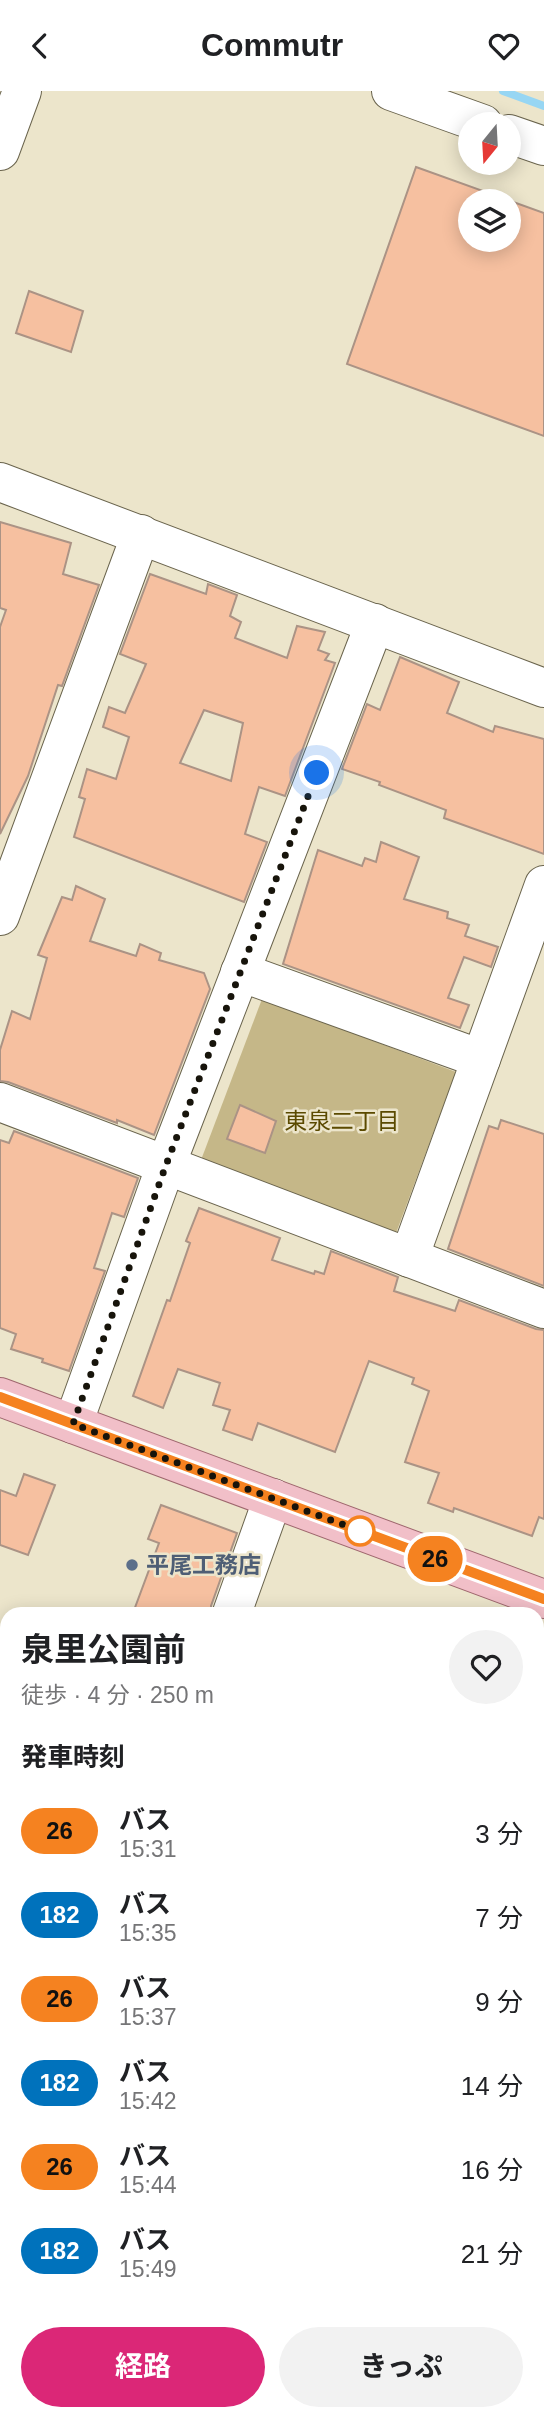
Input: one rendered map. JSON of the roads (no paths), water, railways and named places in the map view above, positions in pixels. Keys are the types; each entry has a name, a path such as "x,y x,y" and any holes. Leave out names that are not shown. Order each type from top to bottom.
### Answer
{"main road":[{"path":"0,1397 544,1599"}],"street":[{"path":"0,151 22,91"},
{"path":"391,91 458,115"},
{"path":"522,138 544,146"},
{"path":"0,482 544,688"},
{"path":"0,916 141,534"},
{"path":"73,1424 166,1165 375,623"},
{"path":"409,1258 544,885"},
{"path":"240,972 481,1059"},
{"path":"0,1102 544,1309"},
{"path":"234,1607 273,1498"}],"waterway":[{"path":"503,91 544,106"}],"place":[{"name":"平尾工務店","path":"132,1565"}],"park label":[{"name":"東泉二丁目","path":"342,1121"}]}
